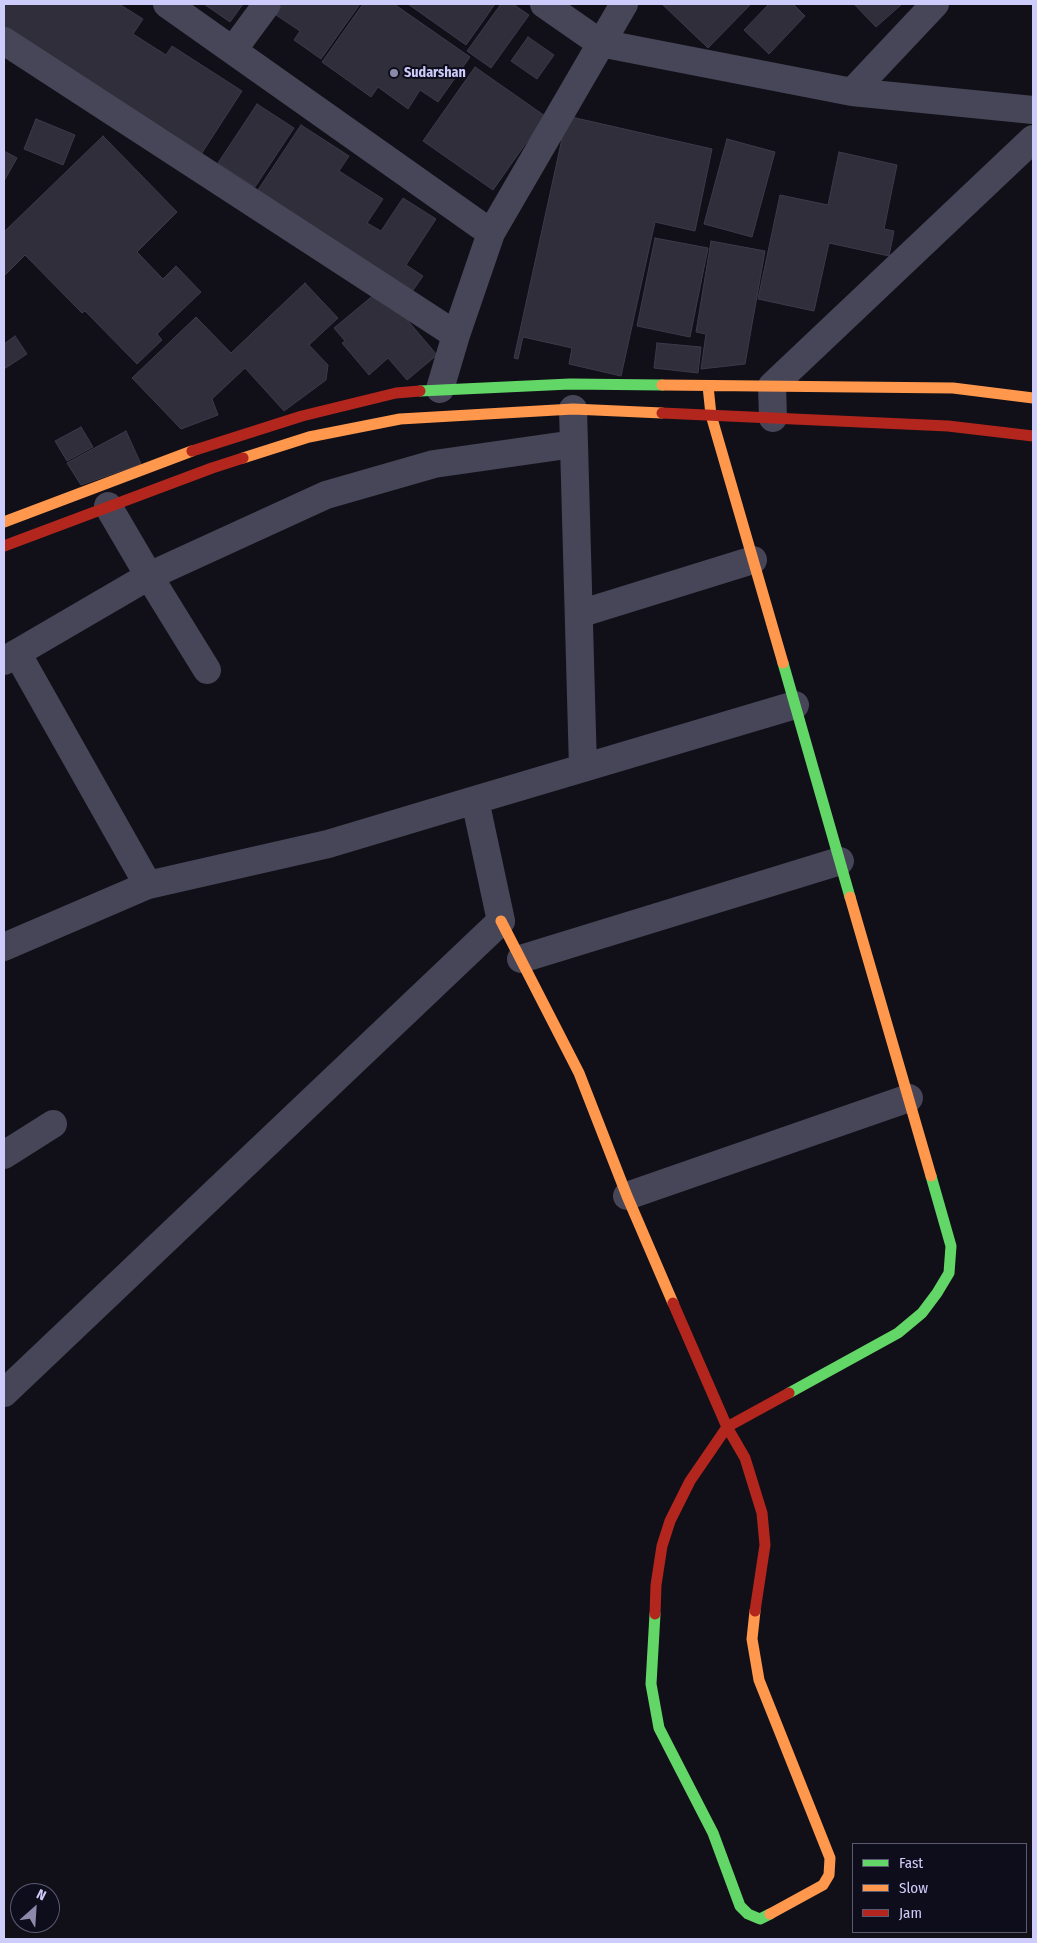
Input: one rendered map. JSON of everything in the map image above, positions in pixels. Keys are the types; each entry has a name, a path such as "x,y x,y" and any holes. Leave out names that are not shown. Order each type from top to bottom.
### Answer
{"street":[{"path":"167,4 492,233"},
{"path":"233,50 267,4"},
{"path":"544,4 600,43 852,92 1033,110"},
{"path":"440,389 456,335 492,233 624,4"},
{"path":"852,92 935,4"},
{"path":"4,41 456,335"},
{"path":"773,418 772,386 1033,139"},
{"path":"4,522 206,446 302,416 396,393 440,389 570,384 953,388 1033,398"},
{"path":"475,800 501,921 579,1073 627,1196 727,1427 745,1458 762,1513 765,1545 757,1591 752,1639 759,1680 830,1858 829,1875 823,1885 760,1919 748,1914 740,1906 713,1833 659,1728 651,1684 656,1585 662,1546 670,1521 690,1481 727,1427 898,1333 922,1313 949,1273 951,1246 711,415 708,386"},
{"path":"573,409 582,768"},
{"path":"4,546 212,468 309,438 400,418 573,409 948,426 1033,436"},
{"path":"148,885 10,657 149,576 326,495 434,464 574,444"},
{"path":"108,506 207,670"},
{"path":"578,614 753,560"},
{"path":"6,940 148,885 328,844 795,705"},
{"path":"521,959 840,861"},
{"path":"4,1392 501,921"},
{"path":"627,1196 909,1098"},
{"path":"4,1155 54,1124"}],"building":[{"path":"4,4 119,4 143,19 133,34 166,55 172,46 242,91 198,159 4,33"},
{"path":"204,4 243,4 230,22"},
{"path":"283,4 360,4 321,59 294,40 300,31 276,15"},
{"path":"363,4 394,4 470,57 438,102 420,90 408,109 378,87 371,97 322,62"},
{"path":"408,4 495,4 466,45"},
{"path":"501,4 513,4 529,15 491,68 467,51"},
{"path":"662,4 751,4 708,48"},
{"path":"769,4 793,4 805,16 769,54 744,30"},
{"path":"854,4 902,4 876,27"},
{"path":"528,37 554,55 537,79 511,61"},
{"path":"475,67 545,116 493,190 423,141"},
{"path":"257,104 294,128 255,187 218,163"},
{"path":"567,116 712,149 695,231 655,222 621,376 569,364 572,348 523,337 518,359 514,358"},
{"path":"36,119 75,135 63,165 24,149"},
{"path":"301,125 349,156 339,171 383,199 367,223 381,231 403,198 436,219 406,265 423,276 409,296 254,196"},
{"path":"103,136 177,212 137,252 163,279 176,266 201,292 157,334 162,340 137,364 85,311 82,313 25,255 4,276 4,232"},
{"path":"727,139 775,152 752,237 704,224"},
{"path":"4,151 17,158 4,181"},
{"path":"839,152 897,165 884,229 894,231 889,256 829,243 814,311 758,299 780,195 828,205"},
{"path":"655,238 708,248 690,337 637,326"},
{"path":"711,241 765,251 745,364 701,369 706,334 696,332"},
{"path":"305,283 338,318 309,345 328,365 326,380 284,411 245,368 212,399 218,415 181,429 132,378 196,317 231,353"},
{"path":"381,289 437,355 407,380 388,358 369,375 342,343 345,341 334,328"},
{"path":"15,336 27,354 4,369 4,344"},
{"path":"657,343 701,347 698,373 654,368"},
{"path":"81,427 93,447 67,461 55,441"},
{"path":"126,431 141,464 81,485 67,463"}],"traffic: fast":[{"path":"420,391 570,384 662,385"},
{"path":"783,663 850,897"},
{"path":"789,1393 898,1333 922,1313 937,1293 949,1273 951,1246 931,1176"},
{"path":"655,1614 651,1684 659,1728 713,1833 740,1906 748,1914 760,1919 770,1914"}],"traffic: slow":[{"path":"662,385 953,388 1033,398"},
{"path":"708,386 711,415 783,663"},
{"path":"243,458 309,437 400,419 573,409 662,413"},
{"path":"4,522 192,451"},
{"path":"850,897 931,1176"},
{"path":"501,921 579,1073 627,1196 673,1303"},
{"path":"755,1611 752,1639 759,1680 830,1858 829,1875 823,1885 770,1914"}],"traffic: jam":[{"path":"192,451 302,416 396,393 420,391"},
{"path":"662,413 948,426 1033,436"},
{"path":"4,546 243,458"},
{"path":"673,1303 727,1427 745,1458 762,1513 765,1545 755,1611"},
{"path":"655,1614 656,1585 662,1546 670,1521 690,1481 727,1427 789,1393"}],"place":[{"name":"Sudarshan","path":"394,73"}]}
